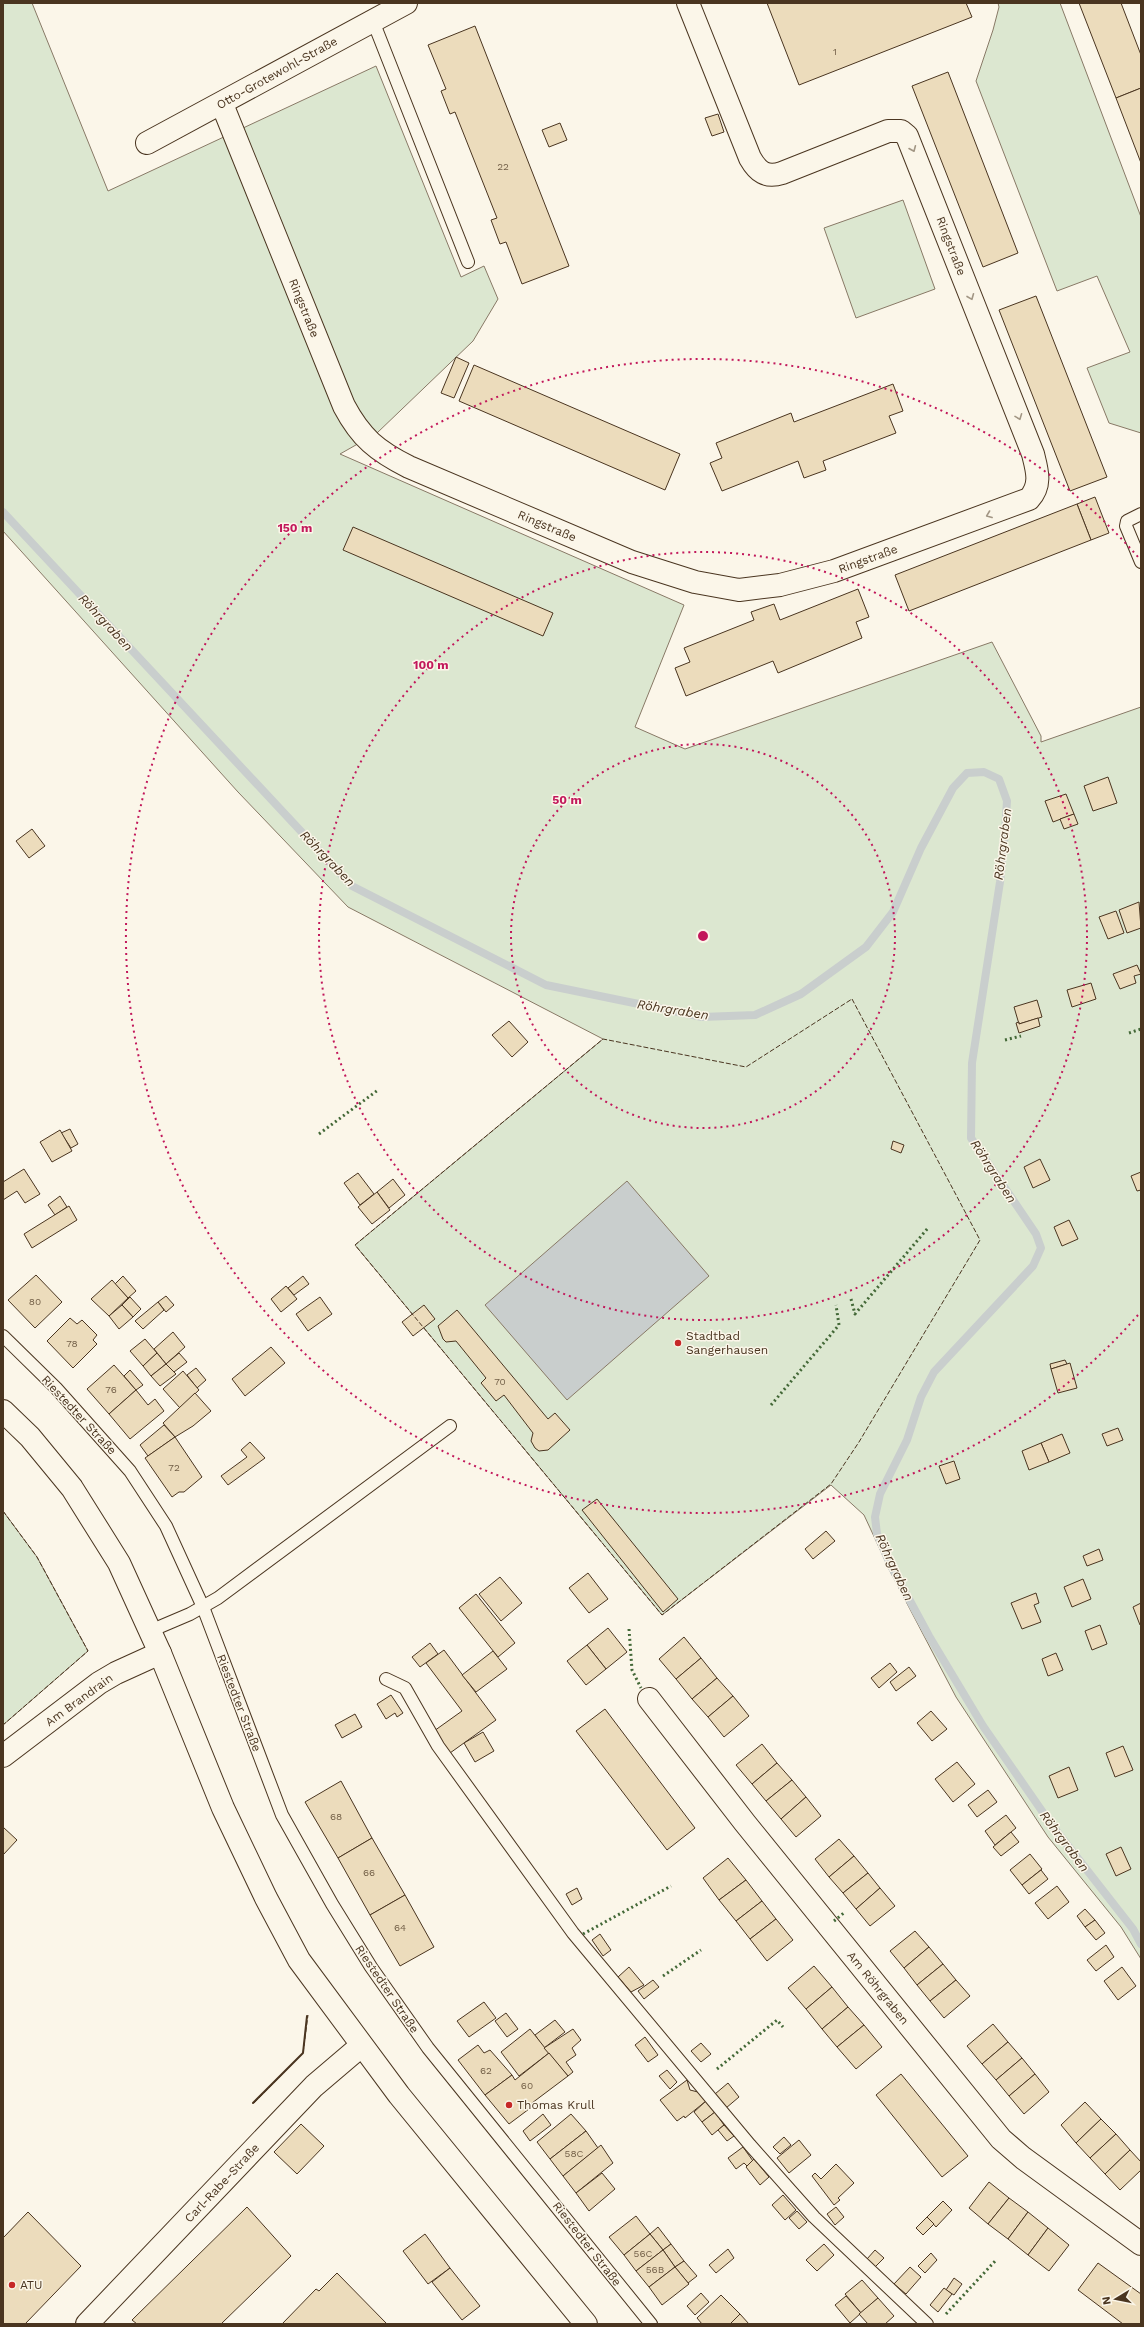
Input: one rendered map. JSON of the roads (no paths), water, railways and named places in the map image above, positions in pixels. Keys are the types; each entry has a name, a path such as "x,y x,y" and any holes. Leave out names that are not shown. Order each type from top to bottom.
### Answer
{"street":[{"name":"Otto-Grotewohl-Straße","path":"147,143 222,104 406,3"},
{"name":"Ringstraße","path":"222,104 337,391 357,428 369,443 379,451 409,467 624,559 695,582 739,590 760,589 800,581 880,556 1022,502 1031,496 1037,488 1038,471 1033,454 912,146 901,131 885,131 782,173 768,176 760,172 748,155 688,3"},
{"path":"3,1411 30,1437 56,1467 89,1512 122,1569 160,1653 222,1808 266,1898 299,1960 361,2046 451,2160 586,2324"},
{"name":"Am Brandrain","path":"3,1756 99,1683 116,1673 160,1653"},
{"name":"Am Röhrgraben","path":"649,1699 745,1823 1001,2139 1023,2158 1141,2244"},
{"name":"Carl-Rabe-Straße","path":"87,2324 314,2086 361,2046"}],"lane":[{"path":"373,21 468,262"},
{"path":"1141,514 1127,522 1126,526 1141,562"},
{"name":"Riestedter Straße","path":"3,1336 56,1388 130,1471 166,1526 203,1607 282,1815 306,1860 347,1930 400,2010 428,2048 651,2324"},
{"path":"150,1631 203,1607 243,1580 450,1426"},
{"path":"386,1680 405,1688 438,1746 573,1933 750,2146 814,2217 927,2324"}],"waterway":[{"name":"Röhrgraben","path":"3,512 352,886 546,985 702,1017 755,1015 801,994 866,947 893,912 921,848 953,788 967,773 984,772 999,779 1007,801 1005,831 1000,882 972,1063 971,1138 1036,1234 1041,1248 1033,1266 934,1372 921,1397 907,1440 880,1494 875,1517 877,1534 890,1564 929,1636 983,1726 1051,1824 1133,1929 1141,1944"}],"place":[{"name":"Stadtbad Sangerhausen","path":"678,1343"},
{"name":"Thomas Krull","path":"509,2105"},
{"name":"ATU","path":"12,2285"}]}
